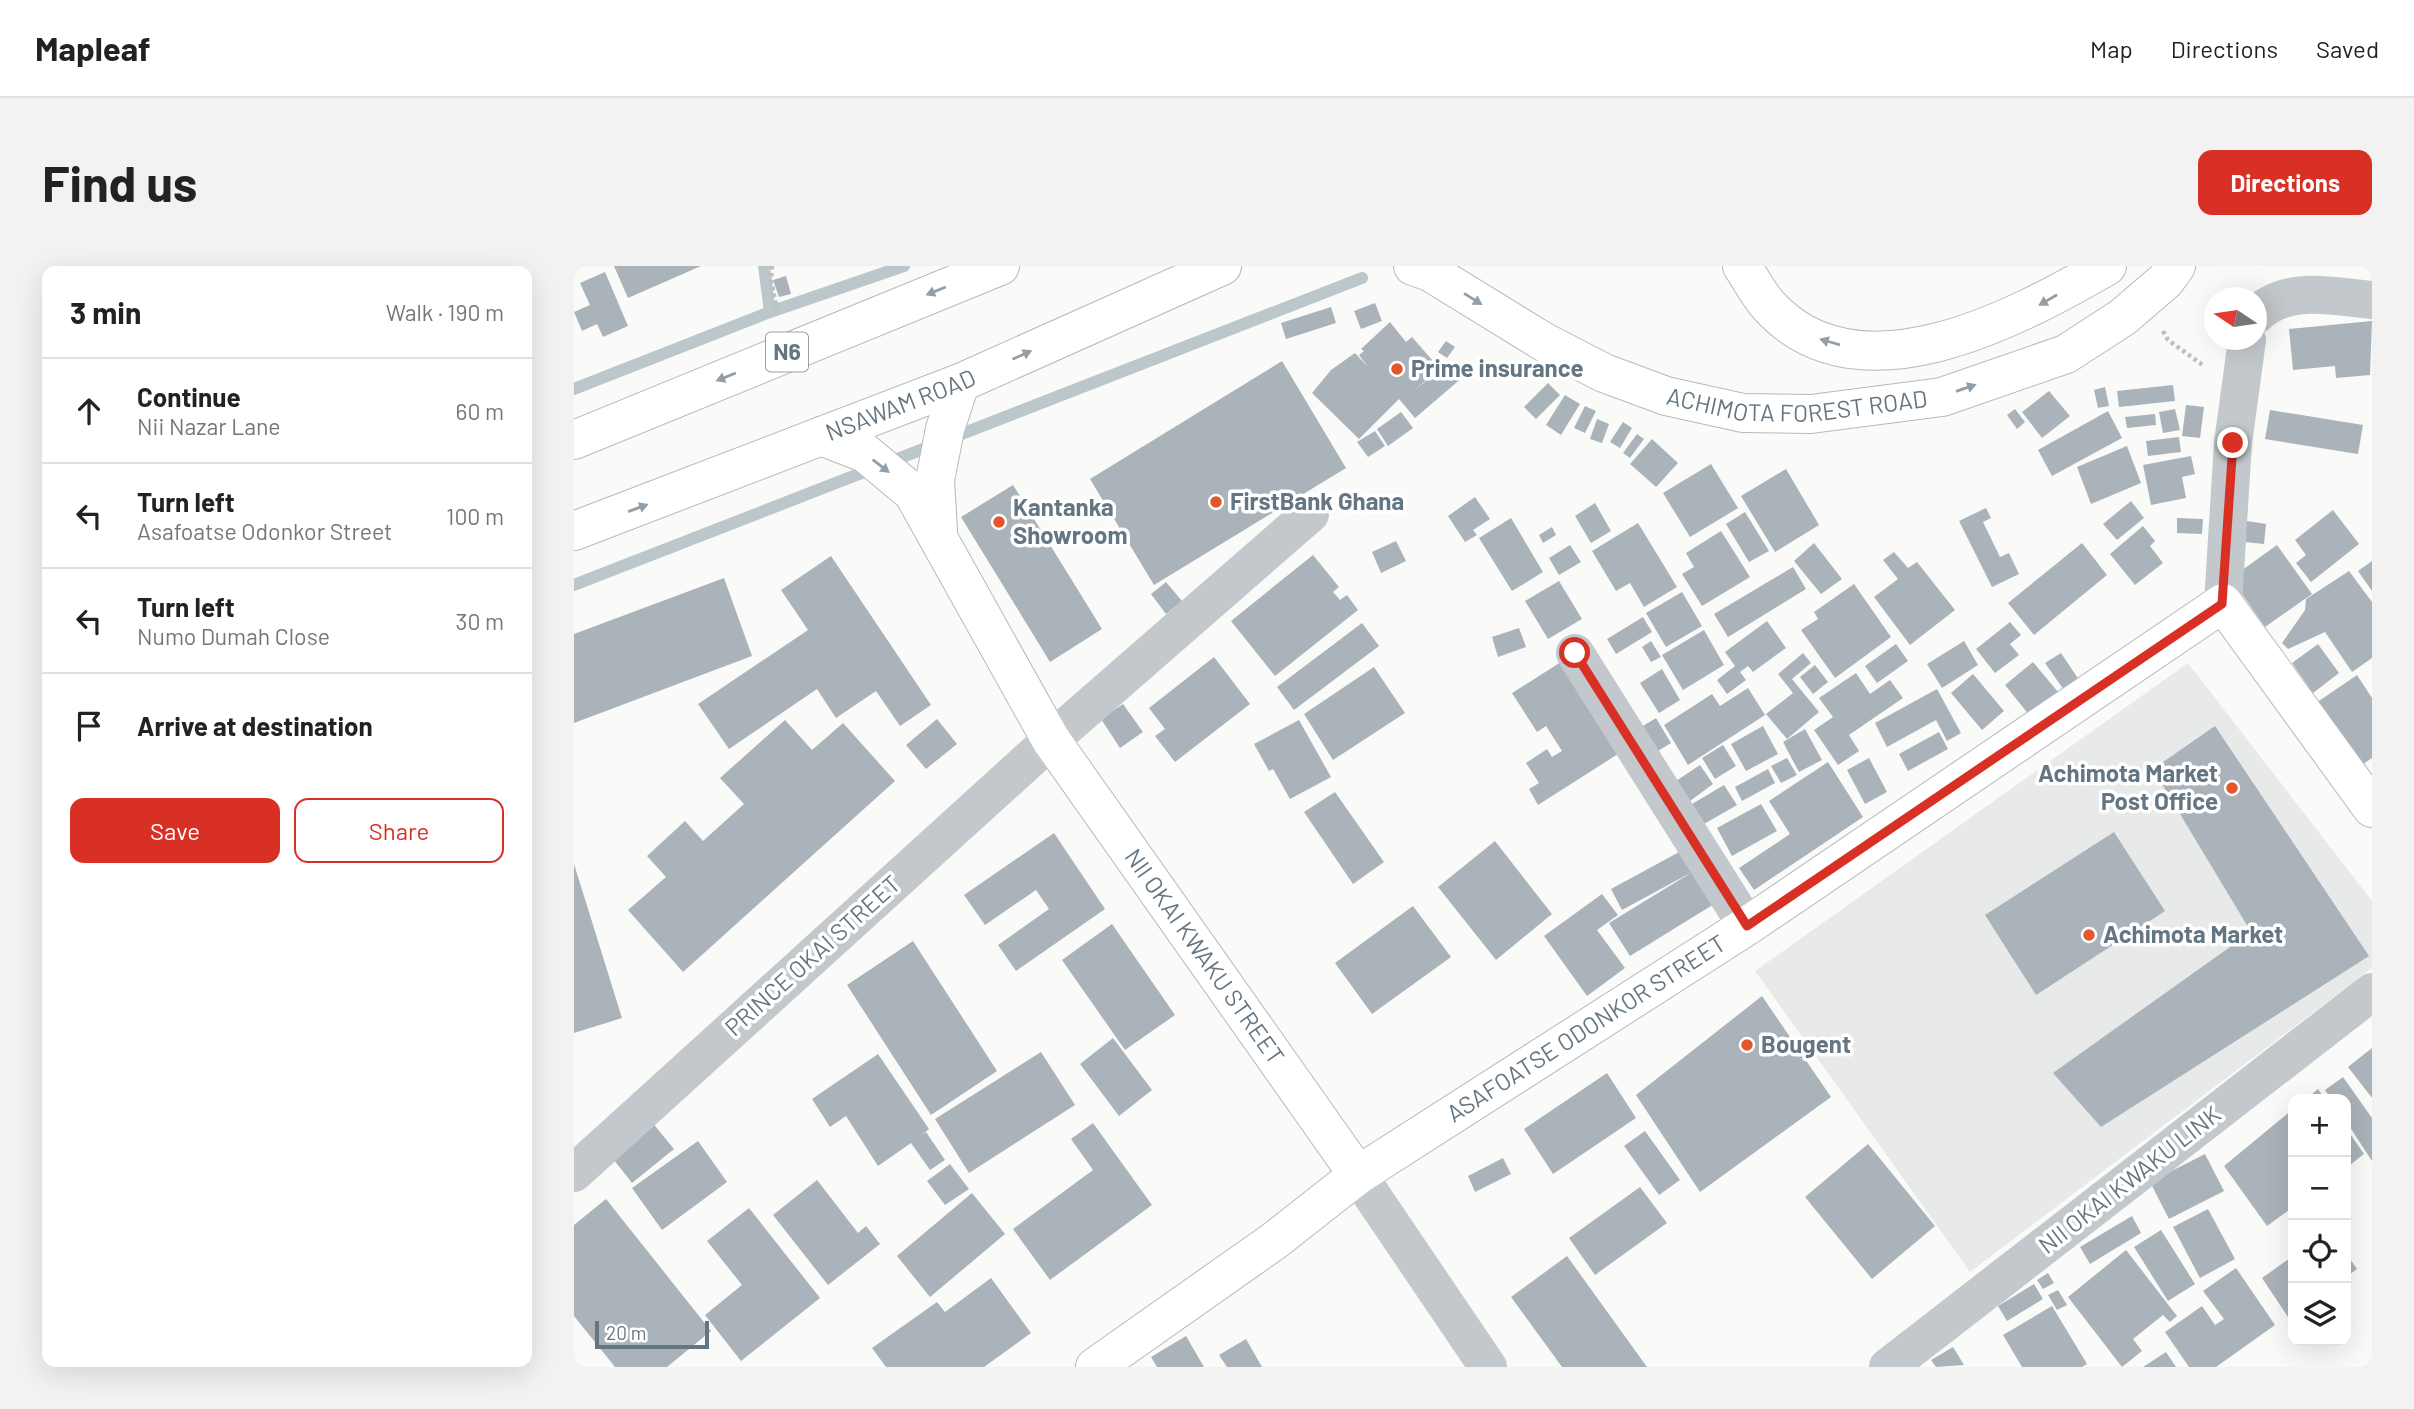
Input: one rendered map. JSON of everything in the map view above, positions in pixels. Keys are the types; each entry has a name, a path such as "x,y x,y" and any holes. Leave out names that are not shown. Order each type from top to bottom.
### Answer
{"main road":[{"name":"N6","path":"574,440 1000,266"},
{"name":"NSAWAM ROAD","path":"574,531 960,383 1222,266"},
{"name":"ACHIMOTA FOREST ROAD","path":"1413,266 1430,272 1544,342 1604,373 1666,396 1743,414 1811,414 1942,397 2066,354 2123,317 2166,280 2176,266"},
{"name":"ACHIMOTA FOREST ROAD","path":"1742,266 1769,306 1794,327 1824,341 1852,348 1889,350 1938,342 1978,330 2035,307 2107,266"},
{"name":"NII OKAI KWAKU STREET","path":"939,536 935,480 945,429 960,383"},
{"name":"NII OKAI KWAKU STREET","path":"821,436 865,453 913,494 939,536 1051,740 1357,1175"},
{"path":"2222,604 2372,808"},
{"name":"ASAFOATSE ODONKOR STREET","path":"1095,1367 1274,1241 1357,1175 1747,926 2222,604"}],"street":[{"path":"2267,307 2297,293 2372,300"},
{"path":"2222,604 2239,390 2245,350"},
{"name":"PRINCE OKAI STREET","path":"574,1173 1051,740 1310,514"},
{"path":"1575,653 1747,926"},
{"name":"NII OKAI KWAKU LINK","path":"1888,1367 2372,992"},
{"name":"NII OKAI KWAKU STREET","path":"1357,1175 1488,1367"}],"path":[{"path":"772,266 771,281 786,353"},
{"path":"2165,324 2163,330 2168,340 2239,390"}],"shaded area":[{"name":"Achimota Market","path":"2188,663 2372,901 2372,968 1970,1272 1755,971"}],"building":[{"path":"614,266 701,266 628,298"},
{"path":"605,272 628,326 603,337 597,324 582,331 574,312 590,305 580,283"},
{"path":"786,276 791,294 779,297 773,280"},
{"path":"1375,303 1382,321 1361,329 1354,311"},
{"path":"1331,307 1336,323 1286,339 1281,323"},
{"path":"2372,321 2370,375 2336,378 2335,366 2293,370 2289,329"},
{"path":"1390,322 1406,342 1412,337 1433,361 1427,366 1433,373 1415,390 1449,361 1463,377 1415,418 1399,399 1359,439 1312,393 1331,370 1355,353 1368,367 1359,355 1364,351 1361,349"},
{"path":"1446,341 1455,347 1447,358 1438,352"},
{"path":"1282,361 1346,468 1154,585 1090,479"},
{"path":"1548,383 1560,395 1536,419 1524,407"},
{"path":"2173,385 2175,401 2119,407 2117,391"},
{"path":"2105,387 2109,406 2098,408 2094,390"},
{"path":"2049,391 2070,416 2042,438 2022,412"},
{"path":"1565,395 1580,404 1561,435 1546,425"},
{"path":"2186,405 2204,407 2200,438 2182,436"},
{"path":"1585,406 1596,411 1585,433 1574,428"},
{"path":"2015,409 2025,422 2017,429 2007,415"},
{"path":"2175,409 2180,430 2163,433 2159,412"},
{"path":"2270,410 2363,425 2358,454 2265,439"},
{"path":"2108,411 2122,438 2052,476 2038,450"},
{"path":"1401,412 1413,428 1388,446 1377,429"},
{"path":"2155,414 2156,425 2127,428 2125,417"},
{"path":"1597,419 1609,424 1602,443 1590,439"},
{"path":"1623,422 1632,428 1620,448 1610,442"},
{"path":"1375,431 1385,446 1368,457 1357,442"},
{"path":"1637,434 1644,439 1630,458 1623,453"},
{"path":"2179,437 2181,452 2148,456 2146,441"},
{"path":"1652,439 1678,463 1656,487 1630,464"},
{"path":"2127,446 2141,483 2091,504 2077,467"},
{"path":"2191,456 2195,474 2182,477 2186,498 2151,505 2143,465"},
{"path":"1711,464 1738,508 1690,537 1663,493"},
{"path":"1786,469 1819,525 1775,552 1741,496"},
{"path":"1013,485 1102,629 1050,662 961,517"},
{"path":"1475,497 1490,519 1473,530 1477,535 1465,542 1448,516"},
{"path":"2131,501 2144,518 2117,540 2103,524"},
{"path":"1595,503 1611,531 1591,543 1575,516"},
{"path":"1986,508 1991,518 1983,522 2000,557 2009,553 2019,574 1992,587 1959,521"},
{"path":"2333,510 2359,544 2311,582 2296,563 2306,555 2295,540"},
{"path":"1745,512 1769,551 1749,562 1726,524"},
{"path":"1511,518 1543,572 1512,591 1479,538"},
{"path":"2177,518 2203,519 2202,534 2177,533"},
{"path":"2247,521 2266,524 2264,544 2244,542"},
{"path":"1638,523 1677,587 1644,607 1630,583 1616,591 1592,551"},
{"path":"2143,526 2155,541 2150,546 2163,563 2135,585 2110,554"},
{"path":"1552,527 1556,535 1543,543 1539,535"},
{"path":"1721,531 1750,577 1702,606 1682,574 1694,567 1686,553"},
{"path":"1396,541 1406,561 1381,573 1372,552"},
{"path":"1814,543 1842,579 1821,594 1794,561"},
{"path":"2082,543 2107,575 2034,635 2008,603"},
{"path":"1570,545 1581,562 1559,575 1549,558"},
{"path":"2277,545 2312,594 2265,627 2231,578"},
{"path":"1894,552 1908,568 1917,562 1955,610 1910,645 1874,597 1898,579 1883,560"},
{"path":"1313,555 1339,587 1333,592 1340,600 1347,595 1358,610 1275,676 1231,621"},
{"path":"831,556 931,705 900,726 876,691 836,718 817,689 729,749 698,704 808,630 781,590"},
{"path":"2372,561 2372,591 2358,571"},
{"path":"1793,567 1806,589 1728,637 1714,614"},
{"path":"2349,571 2372,602 2372,658 2352,672 2325,632 2288,649 2282,643 2305,610 2306,599"},
{"path":"724,578 752,656 574,723 574,634"},
{"path":"1559,581 1582,619 1548,639 1525,601"},
{"path":"1166,582 1182,601 1166,614 1151,594"},
{"path":"1854,584 1891,637 1835,678 1801,630 1818,619 1814,612"},
{"path":"1682,592 1702,626 1666,647 1646,613"},
{"path":"1643,617 1652,632 1616,654 1607,639"},
{"path":"1767,621 1786,648 1753,672 1748,666 1740,672 1746,680 1727,694 1717,680 1735,666 1725,652"},
{"path":"2010,622 2021,635 2010,644 2019,655 1995,673 1976,649"},
{"path":"1362,623 1379,646 1294,710 1277,687"},
{"path":"1519,628 1526,647 1498,657 1492,637"},
{"path":"1704,630 1724,665 1683,690 1662,655"},
{"path":"1651,641 1661,657 1651,662 1642,647"},
{"path":"1964,641 1978,665 1942,688 1927,664"},
{"path":"1896,644 1908,661 1877,683 1865,666"},
{"path":"2318,644 2339,673 2313,693 2292,663"},
{"path":"1803,653 1811,663 1792,679 1819,712 1787,739 1766,714 1793,693 1778,674"},
{"path":"2061,653 2079,680 2064,690 2045,663"},
{"path":"1214,657 1250,704 1175,762 1155,736 1165,729 1149,708"},
{"path":"1561,662 1618,754 1538,805 1529,789 1539,783 1526,763 1547,749 1552,757 1562,751 1546,726 1537,732 1512,693"},
{"path":"2033,662 2058,692 2030,716 2005,685"},
{"path":"1815,665 1828,682 1813,694 1800,677"},
{"path":"1374,667 1405,713 1333,760 1304,714"},
{"path":"1662,669 1680,700 1659,713 1640,683"},
{"path":"1856,673 1870,694 1890,680 1903,698 1849,735 1859,751 1838,765 1814,730 1833,717 1819,698"},
{"path":"1973,674 2004,711 1982,730 1951,693"},
{"path":"2357,675 2372,698 2372,758 2359,767 2316,703"},
{"path":"1748,688 1765,715 1688,765 1664,725 1712,694 1720,706"},
{"path":"1937,689 1961,733 1947,741 1936,720 1887,747 1875,723"},
{"path":"1123,704 1143,732 1120,748 1101,719"},
{"path":"1656,718 1671,743 1648,757 1633,732"},
{"path":"937,719 957,744 926,769 906,745"},
{"path":"785,720 812,750 843,723 895,781 683,972 628,910 666,877 647,856 685,821 703,841 744,804 720,778"},
{"path":"1299,720 1331,777 1290,799 1273,769 1269,771 1254,744"},
{"path":"1763,726 1778,754 1746,771 1731,744"},
{"path":"2215,726 2369,956 2101,1127 2053,1073 2251,932 2153,769"},
{"path":"1805,729 1822,760 1799,772 1783,742"},
{"path":"1939,732 1948,749 1908,771 1899,754"},
{"path":"1723,745 1736,766 1715,779 1702,758"},
{"path":"1787,758 1797,775 1781,783 1771,766"},
{"path":"1869,758 1887,792 1865,804 1847,770"},
{"path":"1828,762 1863,817 1754,890 1739,868 1790,834 1769,801"},
{"path":"1700,765 1713,784 1690,801 1676,781"},
{"path":"1768,769 1775,783 1742,801 1735,787"},
{"path":"1724,785 1737,805 1704,824 1692,804"},
{"path":"1335,792 1384,862 1353,884 1304,812"},
{"path":"1761,804 1777,831 1732,856 1717,828"},
{"path":"2114,832 2165,911 2036,995 1985,915"},
{"path":"1054,833 1105,909 1016,971 998,945 1049,909 1036,890 985,925 964,895"},
{"path":"1495,841 1552,914 1496,960 1438,887"},
{"path":"1692,845 1719,901 1630,956 1609,923 1694,871 1622,910 1611,889"},
{"path":"574,864 622,1018 574,1033"},
{"path":"1602,894 1618,915 1597,930 1625,968 1587,996 1544,936"},
{"path":"1413,906 1451,957 1372,1014 1335,963"},
{"path":"1112,924 1175,1015 1125,1050 1062,960"},
{"path":"913,941 997,1071 931,1115 847,985"},
{"name":"Bougent","path":"1762,996 1831,1097 1700,1192 1636,1095"},
{"path":"1113,1038 1152,1090 1119,1116 1080,1064"},
{"path":"2372,1048 2372,1098 2348,1067"},
{"path":"1041,1052 1075,1105 969,1173 935,1119"},
{"path":"878,1054 929,1129 920,1136 926,1132 945,1160 930,1170 911,1143 878,1166 846,1116 830,1127 812,1099"},
{"path":"1607,1073 1636,1118 1553,1174 1524,1129"},
{"path":"2343,1077 2372,1118 2372,1161 2351,1129 2351,1094 2328,1094 2325,1090"},
{"path":"2288,1113 2288,1211 2267,1226 2224,1166"},
{"path":"651,1121 674,1149 632,1183 610,1155"},
{"path":"1093,1123 1152,1205 1050,1280 1013,1229 1093,1170 1071,1139"},
{"path":"1645,1131 1680,1180 1659,1195 1624,1146"},
{"path":"2351,1135 2364,1154 2351,1164"},
{"path":"698,1141 727,1182 662,1230 632,1188"},
{"path":"1868,1144 1935,1226 1872,1279 1805,1197"},
{"path":"2205,1154 2224,1191 2169,1219 2150,1182"},
{"path":"1503,1158 1511,1174 1475,1192 1468,1176"},
{"path":"950,1164 969,1189 945,1205 927,1181"},
{"path":"817,1180 858,1233 866,1226 880,1244 828,1285 773,1215"},
{"path":"1640,1187 1667,1223 1595,1275 1569,1238"},
{"path":"972,1193 1005,1234 930,1297 897,1256"},
{"path":"606,1199 711,1331 667,1367 615,1367 574,1316 574,1225"},
{"path":"749,1208 820,1298 741,1361 705,1315 742,1285 707,1241"},
{"path":"2208,1209 2235,1259 2200,1278 2173,1227"},
{"path":"2132,1216 2141,1233 2090,1264 2080,1247"},
{"path":"2161,1230 2195,1284 2168,1301 2134,1247"},
{"path":"2126,1250 2177,1316 2170,1322 2163,1315 2133,1339 2142,1351 2122,1367 2068,1297"},
{"path":"1567,1256 1647,1367 1562,1367 1511,1297"},
{"path":"2288,1260 2288,1317 2262,1278"},
{"path":"2351,1260 2357,1269 2351,1273"},
{"path":"2236,1268 2275,1325 2216,1367 2189,1367 2165,1332 2202,1306 2215,1325 2224,1319 2203,1291"},
{"path":"2048,1273 2054,1283 2043,1289 2037,1280"},
{"path":"991,1278 1031,1333 984,1367 886,1367 872,1348 937,1302 945,1312"},
{"path":"2034,1284 2043,1299 2007,1321 1998,1306"},
{"path":"2058,1290 2067,1305 2057,1310 2048,1295"},
{"path":"2052,1306 2087,1364 2082,1367 2022,1367 2003,1335"},
{"path":"1186,1336 1204,1367 1157,1367 1151,1357"},
{"path":"1246,1339 1262,1367 1227,1367 1219,1355"},
{"path":"1953,1347 1964,1365 1936,1367 1931,1360"},
{"path":"2166,1352 2176,1367 2143,1367"}],"waterway":[{"path":"764,266 770,312"},
{"path":"574,389 770,312 904,266"},
{"path":"574,585 1362,278"}],"place":[{"name":"Prime insurance","path":"1397,369"},
{"name":"FirstBank Ghana","path":"1216,502"},
{"name":"Kantanka Showroom","path":"999,522"},
{"name":"Achimota Market Post Office","path":"2232,788"},
{"name":"Achimota Market","path":"2089,935"},
{"name":"Bougent","path":"1747,1045"}],"route":[{"path":"1575,653 1747,926 2222,604 2233,443"}]}
